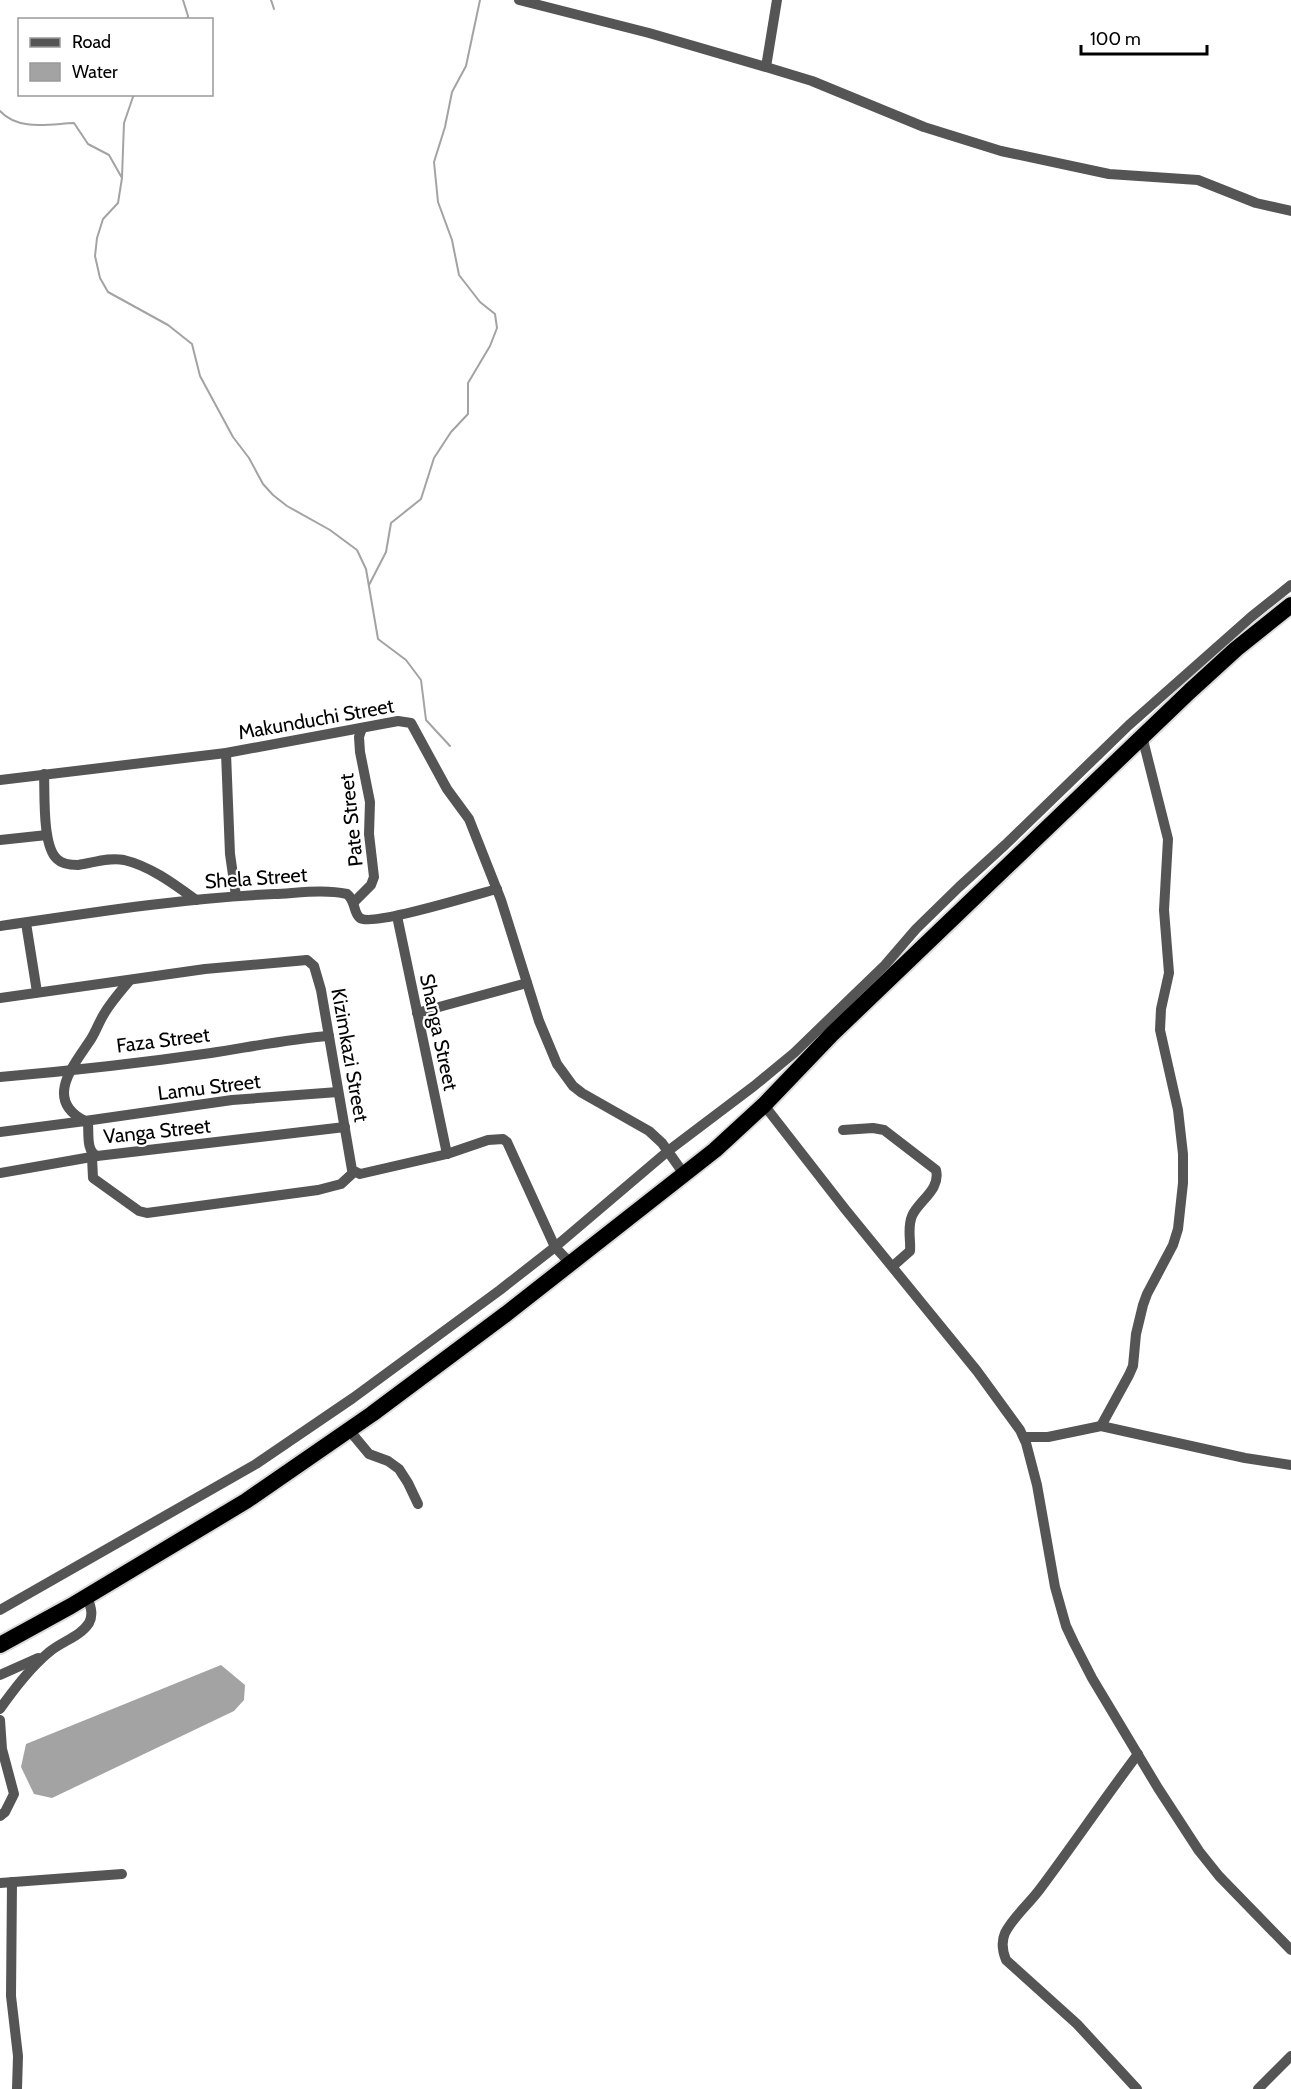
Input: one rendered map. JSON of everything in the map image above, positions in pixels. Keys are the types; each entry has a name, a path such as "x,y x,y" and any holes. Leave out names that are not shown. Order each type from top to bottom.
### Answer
{"highway":[{"path":"0,1645 246,1501 349,1430 506,1314 715,1150 764,1105 832,1034 1142,736 1236,649 1291,605"}],"street":[{"path":"519,0 649,33 812,81 924,127 1001,151 1109,174 1198,180 1256,203 1291,211"},
{"path":"766,67 777,0"},
{"path":"0,1608 256,1464 345,1404 555,1247 668,1151 794,1053 885,965 916,929 1129,725 1251,617 1291,585"},
{"name":"Makunduchi Street","path":"0,780 226,753 398,721 411,723 442,780 469,819 496,889 539,1021 557,1064 573,1086 603,1106 634,1120 649,1131 668,1151 684,1174"},
{"name":"Pate Street","path":"354,902 371,885 374,877 369,834 370,802 360,752 359,737 362,728"},
{"path":"1101,1426 1132,1366 1136,1334 1147,1294 1171,1253 1178,1229 1183,1183 1183,1154 1178,1110 1160,1030 1161,1009 1169,980 1164,910 1168,839 1142,736"},
{"path":"226,753 230,854 236,896"},
{"path":"44,774 47,835 52,853 57,860 75,865 106,859 123,860 154,873 196,900"},
{"path":"0,840 47,835"},
{"name":"Shela Street","path":"0,926 196,900 339,892 347,894 354,902 360,919 370,920 397,916 496,889"},
{"name":"Shanga Street","path":"397,916 447,1154"},
{"path":"26,923 37,992"},
{"name":"Kizimkazi Street","path":"0,998 205,969 307,960 314,966 321,990 349,1159 354,1172"},
{"path":"85,1121 72,1113 65,1099 64,1085 105,1012 130,980"},
{"path":"417,1013 527,983"},
{"name":"Faza Street","path":"0,1077 70,1071 329,1036"},
{"name":"Lamu Street","path":"85,1121 232,1100 338,1092"},
{"path":"764,1105 977,1371 1023,1437 1037,1485 1049,1557 1066,1626 1092,1678 1198,1851 1291,1950"},
{"name":"Vanga Street","path":"0,1132 85,1121 88,1124 90,1149 94,1156 345,1127"},
{"path":"843,1130 873,1128 884,1130 936,1170 935,1183 926,1199 912,1214 909,1226 910,1251 893,1266"},
{"path":"0,1173 94,1156 93,1178 139,1211 147,1213 326,1188 341,1184 354,1172 360,1174 447,1154 500,1138 505,1140 555,1247 570,1263"},
{"path":"1023,1437 1048,1437 1101,1426 1291,1466"},
{"path":"349,1430 369,1454 388,1461 399,1469 418,1504"},
{"path":"0,1675 46,1654 81,1631 90,1621 92,1614 87,1596"},
{"path":"0,1709 19,1682 46,1654"},
{"path":"0,1720 2,1749 14,1794 2,1810"},
{"path":"1137,2089 1077,2024 1006,1960 1003,1941 1008,1927 1039,1891 1138,1754"},
{"path":"16,2089 18,2056 11,1996 6,1883 122,1874"},
{"path":"1258,2089 1291,2056"}],"water":[{"path":"221,1665 245,1685 244,1700 234,1711 52,1798 34,1794 21,1767 26,1744"}],"waterway":[{"path":"183,0 188,18"},
{"path":"271,0 274,9"},
{"path":"369,585 386,552 391,523 421,499 434,458 451,432 468,414 468,383 490,346 497,328 495,314 480,302 459,275 452,240 438,202 434,162 445,127 452,92 466,66 480,0"},
{"path":"122,177 124,123 133,96"},
{"path":"0,111 7,117 25,124 74,123 88,144 109,155 122,178 118,203 103,219 97,238 95,256 100,278 108,292 168,325 192,344 200,376 233,437 249,458 263,484 287,506 330,530 357,550 366,569 378,639 406,660 421,680 426,720 450,746"}]}
